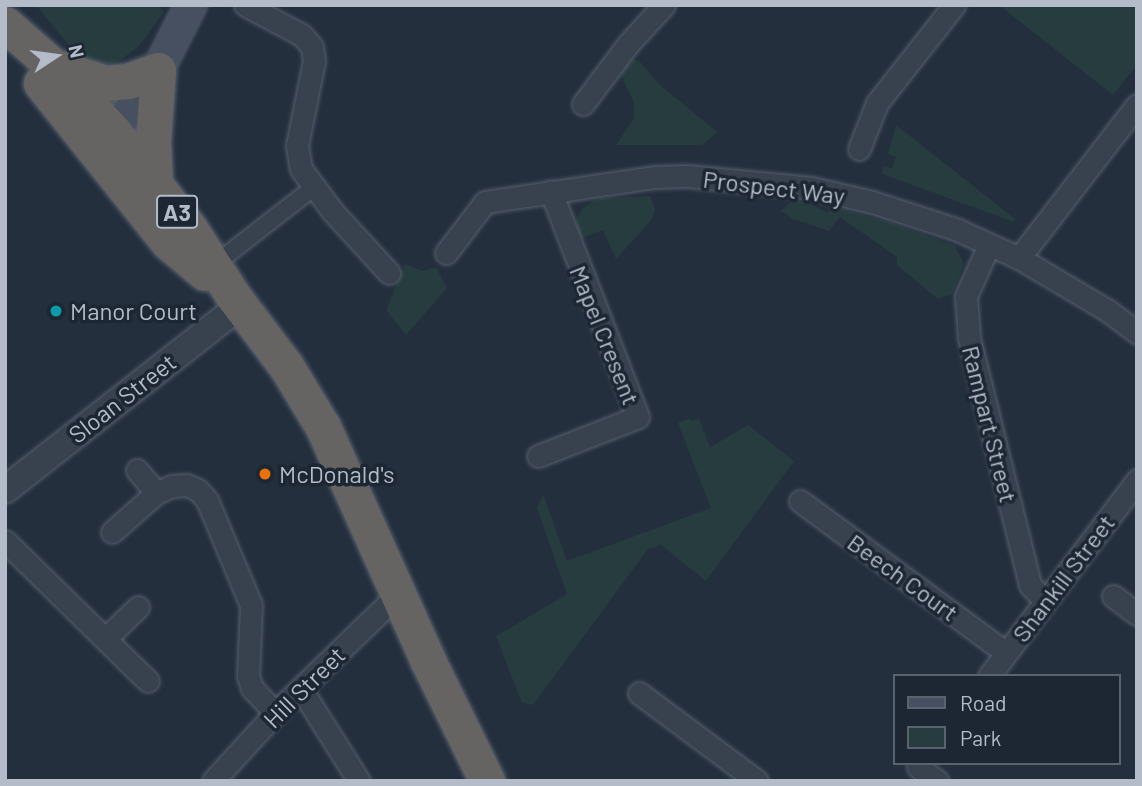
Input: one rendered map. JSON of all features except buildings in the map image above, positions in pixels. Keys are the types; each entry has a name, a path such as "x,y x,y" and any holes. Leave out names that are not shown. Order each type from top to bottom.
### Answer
{"highway":[{"name":"A3","path":"5,24 53,66 168,242 236,301"},
{"name":"A3","path":"5,31 103,142 155,183 214,265 236,301 286,366 323,428 397,595 486,781"},
{"path":"53,66 106,83 128,80 158,69 152,142 155,183"}],"main road":[{"path":"103,142 158,69 191,5"}],"street":[{"path":"245,5 302,34 312,47 314,61 297,145 301,169 313,188 388,264"},
{"path":"583,104 629,43 664,5"},
{"path":"859,149 877,103 954,5"},
{"path":"1019,258 1137,105"},
{"name":"Prospect Way","path":"446,253 485,202 655,177 687,176 812,188 872,202 958,230 1019,258 1107,310 1137,333"},
{"path":"214,265 313,188"},
{"name":"Mapel Cresent","path":"538,456 638,417 551,191"},
{"name":"Rampart Street","path":"989,245 966,296 969,338 1030,585 1044,600"},
{"name":"Sloan Street","path":"5,490 236,301"},
{"path":"137,470 156,494"},
{"name":"Shankill Street","path":"990,674 1137,480"},
{"path":"112,532 156,494 172,486 187,485 198,490 207,500 251,605 248,676 252,688 275,713"},
{"name":"Beech Court","path":"800,501 1006,653"},
{"path":"5,541 148,681"},
{"name":"Hill Street","path":"213,781 275,713 397,595"},
{"path":"1113,596 1137,614"},
{"path":"105,639 138,607"},
{"path":"301,689 359,781"},
{"path":"639,693 757,781"},
{"path":"915,770 937,781"}],"green space":[{"path":"36,5 158,5 164,12 139,46 121,60 106,65 84,64"},
{"path":"999,5 1137,5 1137,65 1113,95"},
{"path":"632,58 640,62 659,84 717,132 702,145 616,145 634,118 634,103 621,75 624,66"},
{"path":"896,125 1015,219 1014,222 882,174 884,166 892,169 896,157 888,154"},
{"path":"650,196 655,209 652,219 616,259 603,230 582,238 577,232 576,219 582,209 592,202 602,198"},
{"path":"793,200 808,203 828,213 830,206 892,223 955,246 964,264 952,294 938,299 897,265 897,257 840,217 829,231 793,219 781,211"},
{"path":"405,264 422,271 436,267 447,288 406,335 386,310"},
{"path":"690,418 692,421 699,419 710,447 748,425 794,461 706,581 661,545 648,549 533,705 522,703 496,636 567,594 537,508 543,494 567,561 711,508 678,423"}],"place":[{"name":"Manor Court","path":"56,311"},
{"name":"McDonald's","path":"265,474"}]}
